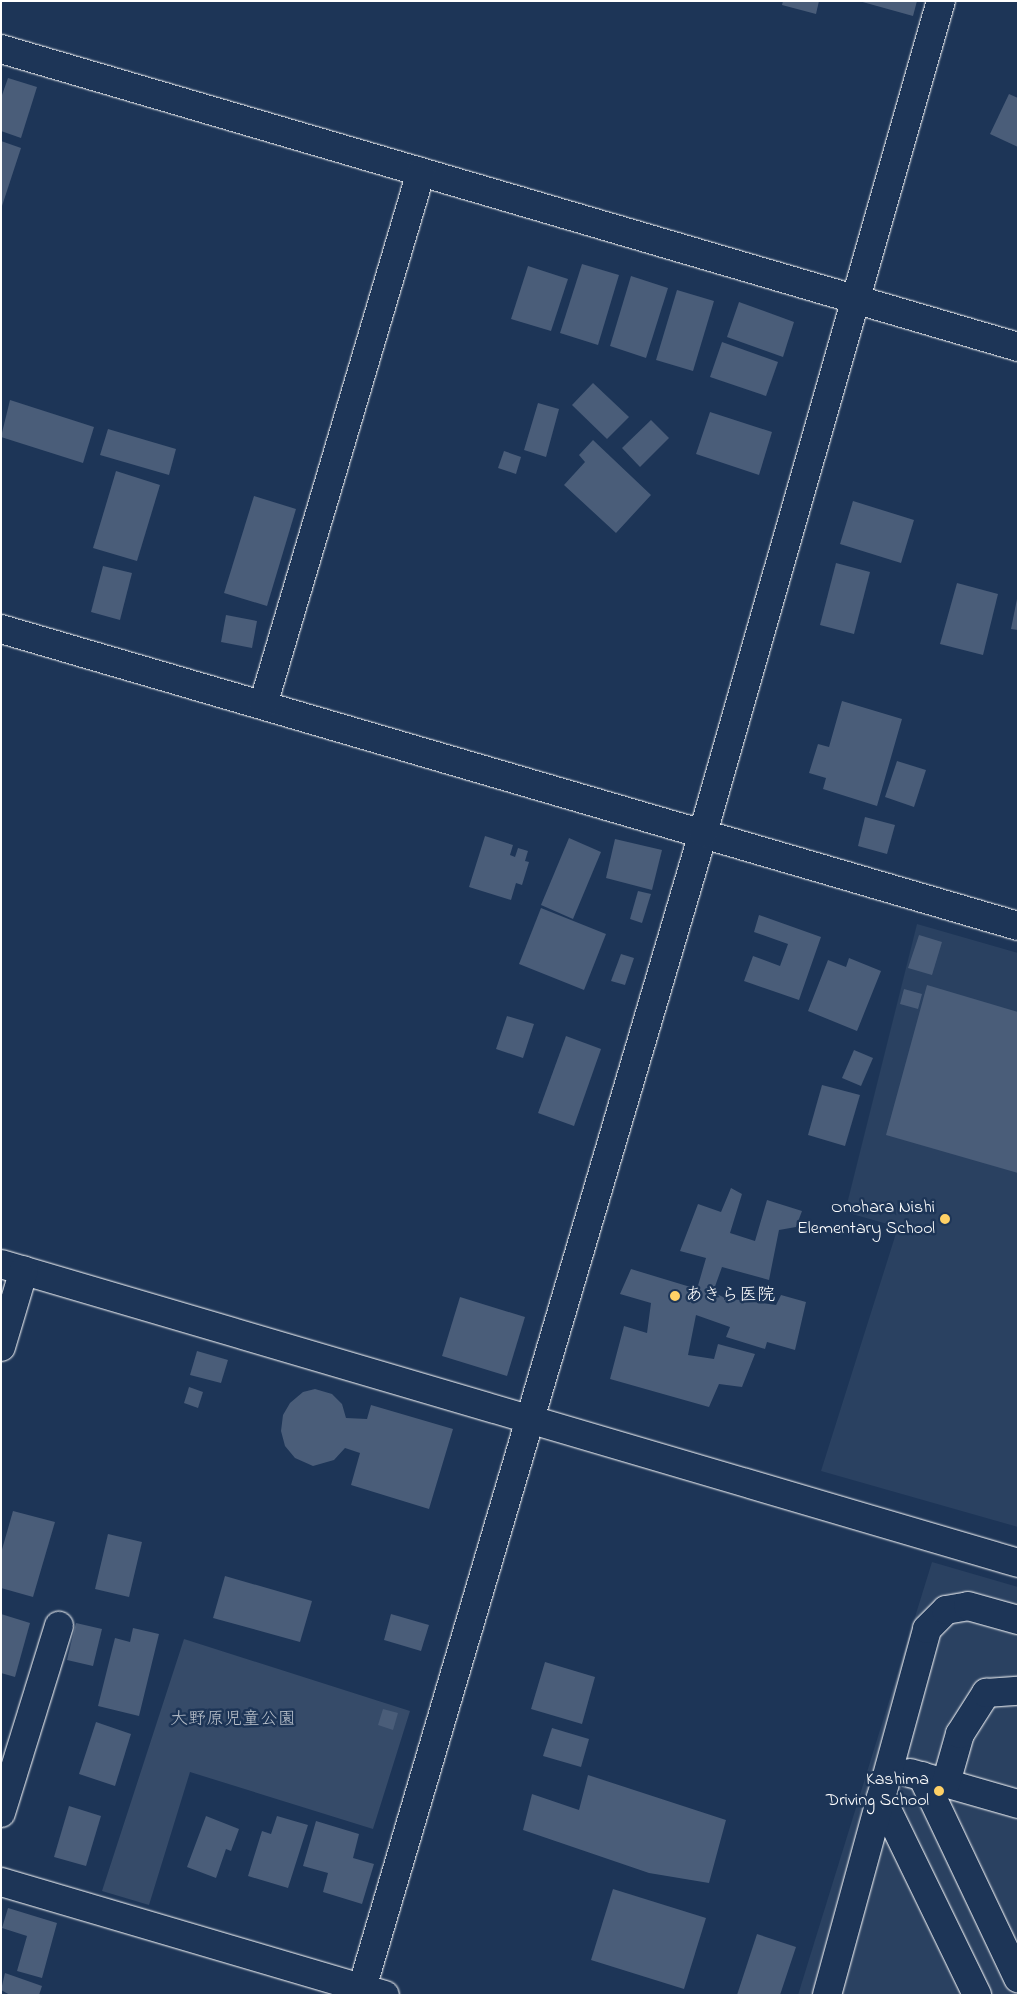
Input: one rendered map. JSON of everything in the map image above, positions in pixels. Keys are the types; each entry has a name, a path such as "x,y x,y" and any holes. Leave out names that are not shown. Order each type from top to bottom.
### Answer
{"street":[{"path":"1,1882 369,1993 532,1419 703,833 941,1"},
{"path":"1,49 1018,346"},
{"path":"263,705 420,172"},
{"path":"1,629 1018,926"},
{"path":"1,1347 12,1267 1018,1563"},
{"path":"827,1995 927,1629 946,1610 968,1606 1018,1620"},
{"path":"1,1812 59,1626"},
{"path":"934,1780 986,1693 1018,1691"},
{"path":"890,1766 1018,1804"},
{"path":"934,1780 1018,1978"},
{"path":"881,1797 977,1995"}],"shaded area":[{"name":"Onohara Nishi Elementary School","path":"917,924 1018,953 1018,1527 821,1471 898,1227 845,1212"},
{"name":"Kashima Driving School","path":"932,1562 1018,1587 1018,1995 798,1995"}],"green space":[{"name":"大野原児童公園","path":"184,1639 410,1711 373,1829 190,1772 149,1905 102,1891"}],"building":[{"path":"783,1 819,1 816,14 782,5"},
{"path":"859,1 917,1 913,16"},
{"path":"8,78 37,87 21,138 1,131 1,98"},
{"path":"1009,94 1018,98 1018,147 990,134"},
{"path":"1,141 21,148 2,206 1,206"},
{"path":"582,264 619,275 598,345 560,333"},
{"path":"528,266 568,279 551,331 511,319"},
{"path":"631,276 668,288 646,358 610,346"},
{"path":"677,290 714,301 693,371 656,360"},
{"path":"739,302 794,322 783,357 727,337"},
{"path":"722,342 778,362 766,396 710,377"},
{"path":"593,383 629,417 607,439 572,405"},
{"path":"10,400 94,427 83,463 1,437"},
{"path":"538,403 559,409 546,457 524,450"},
{"path":"710,412 772,432 759,475 696,454"},
{"path":"651,420 669,438 640,467 622,448"},
{"path":"108,429 176,449 169,475 100,455"},
{"path":"593,440 651,495 616,533 564,485 585,462 579,455"},
{"path":"504,451 521,457 516,474 498,468"},
{"path":"116,471 160,485 137,561 93,548"},
{"path":"254,496 296,509 267,606 224,593"},
{"path":"853,501 914,520 901,563 840,544"},
{"path":"836,563 870,572 854,634 820,625"},
{"path":"103,566 132,573 120,620 91,612"},
{"path":"957,583 998,594 983,655 940,644"},
{"path":"1018,599 1018,630 1011,629"},
{"path":"226,615 257,621 252,648 221,642"},
{"path":"842,701 902,719 877,806 823,789 826,778 809,773 818,744 829,747"},
{"path":"897,761 926,770 914,807 885,797"},
{"path":"865,817 895,825 887,854 858,846"},
{"path":"485,836 513,845 510,855 515,857 518,848 528,851 525,861 529,862 522,885 516,883 511,900 469,887"},
{"path":"569,838 601,852 573,919 541,905"},
{"path":"615,839 662,850 652,890 606,878"},
{"path":"638,891 651,894 642,923 630,919"},
{"path":"541,908 606,934 584,990 519,964"},
{"path":"759,915 821,937 799,1000 744,981 753,956 780,966 788,944 754,932"},
{"path":"919,935 942,942 932,975 908,968"},
{"path":"621,954 634,958 625,985 611,981"},
{"path":"849,958 881,971 857,1031 808,1011 828,960 846,967"},
{"path":"927,985 1018,1012 1018,1173 886,1135"},
{"path":"904,989 922,994 918,1009 900,1004"},
{"path":"507,1016 534,1024 523,1058 496,1049"},
{"path":"566,1036 601,1049 574,1126 538,1113"},
{"path":"854,1050 873,1058 861,1086 842,1078"},
{"path":"822,1085 860,1095 845,1146 808,1135"},
{"name":"あきら医院","path":"731,1188 742,1194 730,1233 755,1241 767,1200 802,1211 796,1227 779,1230 769,1280 722,1267 713,1292 725,1298 776,1305 781,1295 806,1302 795,1350 767,1342 765,1349 726,1337 730,1327 696,1315 688,1355 714,1359 718,1344 755,1354 742,1387 719,1384 709,1407 610,1379 624,1326 647,1333 651,1303 620,1294 631,1269 697,1289 706,1258 680,1251 698,1204 721,1212"},
{"path":"460,1297 525,1317 507,1376 442,1356"},
{"path":"197,1351 228,1360 221,1383 190,1375"},
{"path":"189,1387 203,1392 198,1408 184,1403"},
{"path":"315,1389 332,1394 342,1404 346,1418 367,1419 371,1405 453,1429 429,1509 351,1485 360,1453 345,1448 334,1460 313,1466 295,1458 285,1446 281,1431 283,1415 290,1403 303,1392"},
{"path":"13,1511 55,1522 33,1597 1,1588 1,1553"},
{"path":"108,1534 142,1542 129,1597 95,1589"},
{"path":"225,1576 312,1601 300,1642 213,1618"},
{"path":"1,1614 30,1623 15,1677 1,1673"},
{"path":"391,1614 429,1625 421,1651 384,1640"},
{"path":"76,1623 102,1629 93,1666 67,1660"},
{"path":"133,1628 159,1634 139,1716 98,1706 115,1638 130,1642"},
{"path":"545,1662 595,1677 582,1724 531,1709"},
{"path":"383,1709 398,1713 393,1730 378,1725"},
{"path":"96,1722 131,1734 115,1786 79,1774"},
{"path":"552,1728 589,1739 581,1767 543,1756"},
{"path":"588,1775 726,1820 709,1883 649,1873 523,1830 532,1794 579,1810"},
{"path":"69,1806 101,1816 86,1866 54,1857"},
{"path":"206,1816 239,1829 231,1851 226,1849 216,1878 187,1867"},
{"path":"277,1816 308,1825 288,1888 248,1876 262,1831 271,1834"},
{"path":"316,1821 359,1834 353,1858 374,1864 362,1904 323,1892 328,1873 303,1866"},
{"path":"613,1889 706,1918 684,1989 591,1960"},
{"path":"8,1908 57,1923 42,1978 17,1971 27,1936 2,1928"},
{"path":"757,1934 796,1947 780,1995 737,1995"},
{"path":"5,1973 42,1986 39,1995 10,1995 1,1990"}],"place":[{"name":"Onohara Nishi Elementary School","path":"945,1219"},
{"name":"あきら医院","path":"675,1296"},
{"name":"Kashima Driving School","path":"939,1791"}]}
